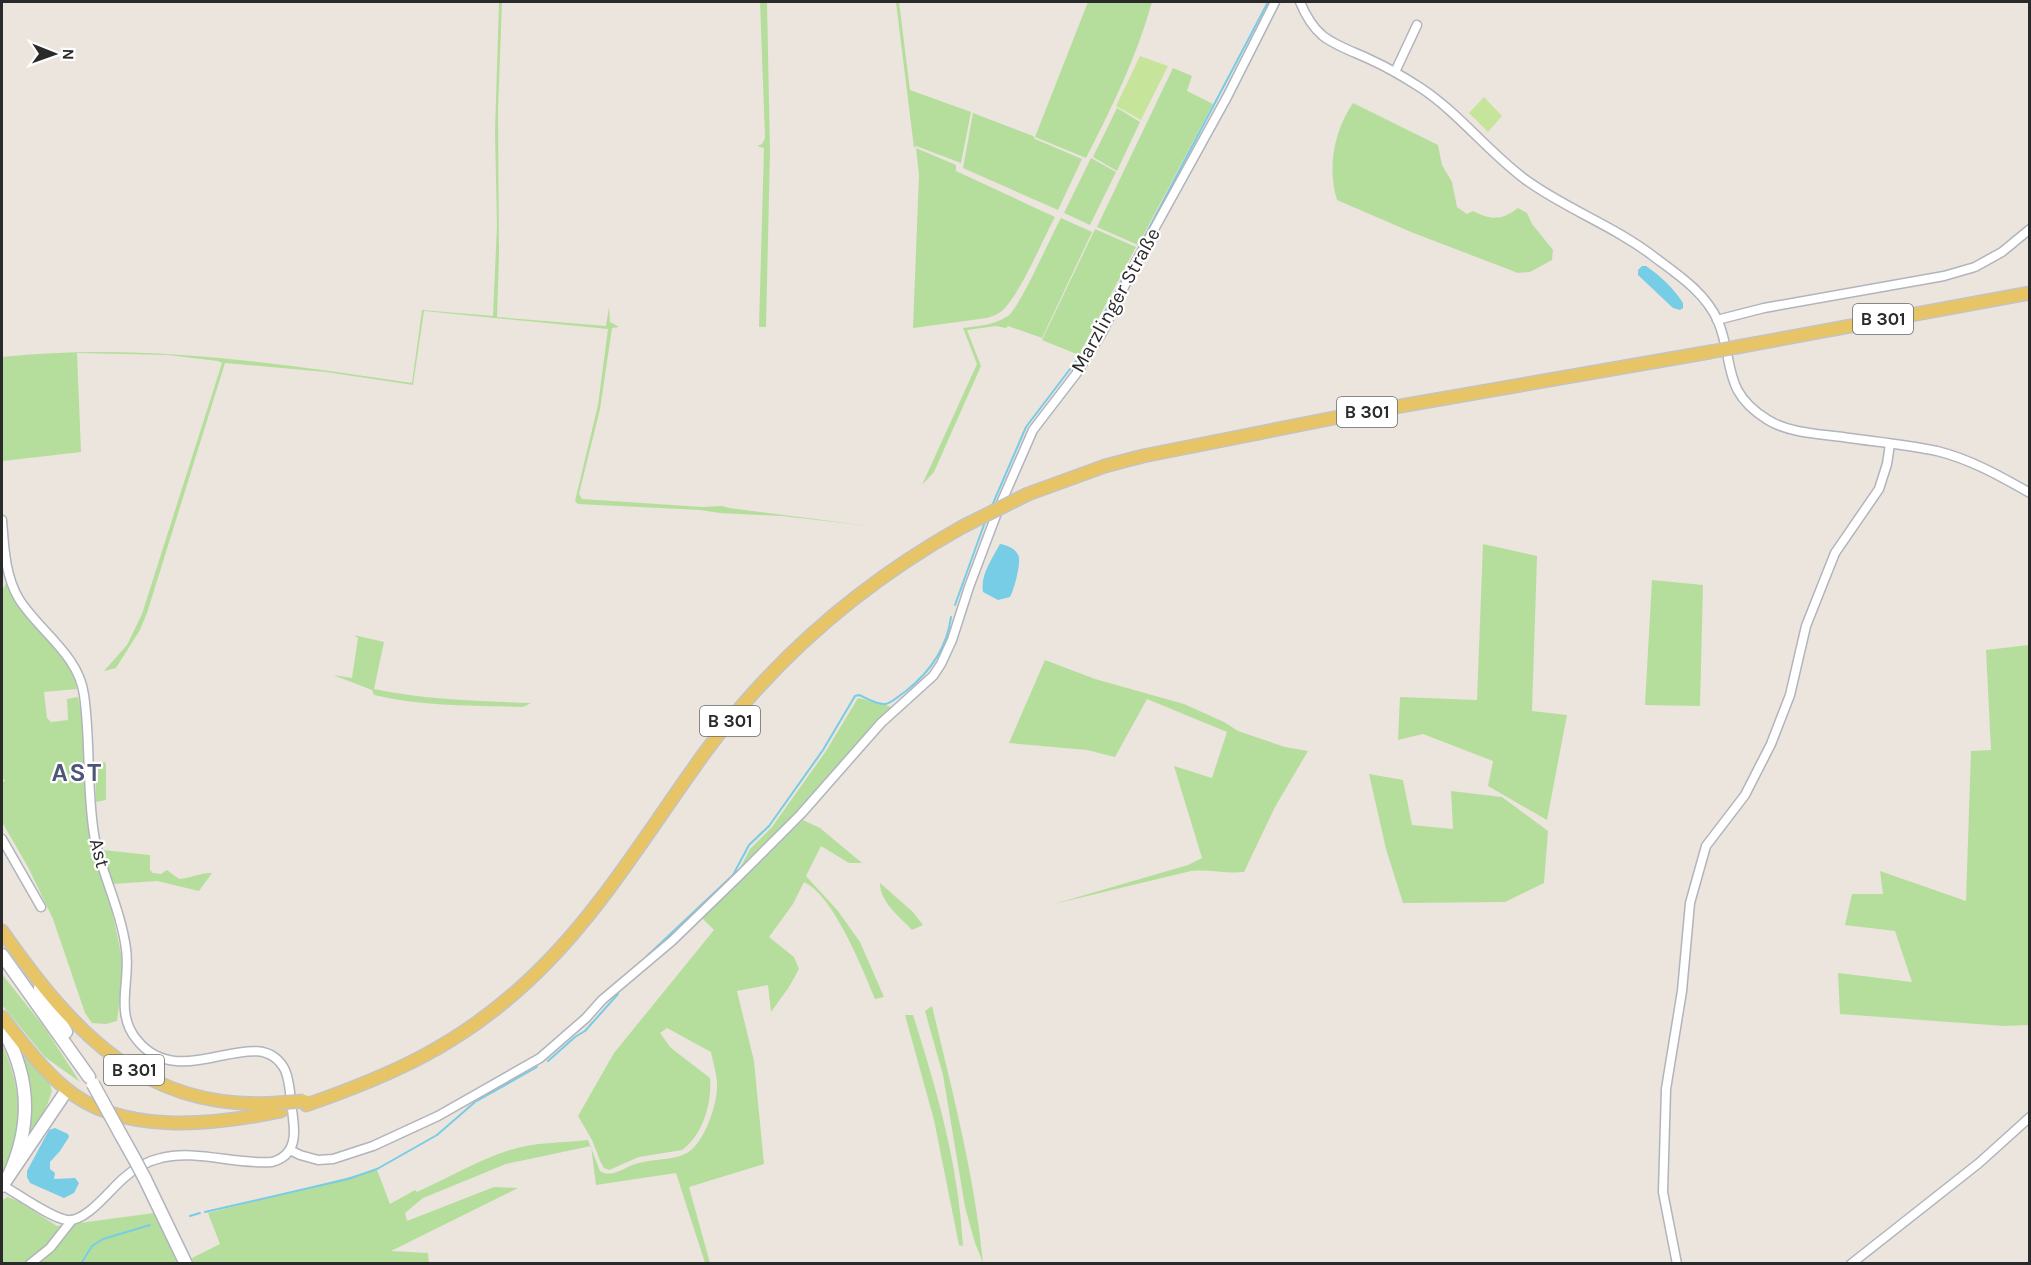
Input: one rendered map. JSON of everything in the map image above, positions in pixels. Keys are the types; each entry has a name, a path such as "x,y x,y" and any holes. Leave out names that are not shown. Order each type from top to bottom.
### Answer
{"main road":[{"name":"B 301","path":"2,1017 46,1071 67,1090 114,1114 138,1119 216,1121 327,1097 392,1073 448,1043 484,1018 530,980 593,909 706,751 784,660 873,584 928,546 962,526 1028,494 1105,466 1154,454 1349,415 2030,293"},
{"name":"B 301","path":"2,931 60,1021 91,1080"},
{"name":"B 301","path":"2,955 91,1080"},
{"name":"B 301","path":"26,965 90,1037 111,1055 156,1082 208,1100 279,1107"},
{"path":"2,1028 16,1056 26,1095 22,1138 4,1182"},
{"path":"91,1080 145,1179 186,1263"},
{"path":"4,1182 67,1090"}],"street":[{"name":"Marzlinger Straße","path":"290,1150 318,1160 333,1159 373,1146 438,1116 540,1058 602,1000 672,941 772,845 873,731 933,676 947,654 998,510 1033,430 1093,348 1136,262 1227,97 1275,2"},
{"path":"1300,2 1310,21 1323,36 1395,72 1445,105 1483,143 1530,183 1652,255 1693,287 1718,320 1733,383 1749,407 1771,422 1793,429 1938,452 1964,459 2030,493"},
{"path":"1395,72 1417,24"},
{"path":"1718,320 1764,308 1921,282 1975,267 2002,252 2030,229"},
{"path":"1677,1263 1664,1192 1666,1089 1682,991 1690,903 1706,846 1745,795 1771,744 1790,695 1806,626 1836,553 1879,489 1887,464 1890,444"},
{"name":"Ast","path":"2,520 5,556 13,588 25,607 73,665 83,687 88,731 91,809 96,840 126,949 125,1017 131,1032 138,1042 152,1054 168,1061 189,1063 246,1051 263,1053 278,1061 284,1068 288,1080 294,1133 290,1150"},
{"path":"2,839 41,907"},
{"path":"1851,1263 1979,1162 2030,1117"},
{"path":"30,1263 50,1248 72,1220 86,1214 126,1176 146,1163 176,1156 263,1162 279,1160 290,1150"},
{"path":"4,1182 57,1217 72,1220"}],"green space":[{"path":"499,2 502,2 498,111 497,317 606,326 609,307 610,322 619,327 612,328 600,409 579,494 582,499 702,507 722,506 870,526 782,516 578,504 575,501 598,405 608,329 424,311 413,385 326,372 225,363 147,613 140,630 116,668 104,671 127,645 142,614 222,363 168,355 77,353 81,452 3,461 2,357 53,353 105,352 156,353 259,362 412,383 422,310 493,316 497,225 495,133"},
{"path":"760,2 767,2 770,152 766,327 759,327 764,148 757,146 762,144 765,138"},
{"path":"896,2 899,2 910,90 971,112 961,163 916,146 914,148"},
{"path":"1088,2 1152,2 1131,62 1086,158 1035,137"},
{"path":"1140,56 1168,66 1141,120 1116,106"},
{"path":"1173,68 1192,76 1187,91 1213,104 1138,245 1097,227"},
{"path":"1484,97 1502,116 1488,132 1469,113"},
{"path":"1353,103 1438,145 1442,165 1452,182 1457,207 1467,214 1473,211 1496,218 1518,208 1527,213 1532,224 1553,250 1552,260 1530,272 1518,273 1411,232 1337,200 1333,175 1334,150 1341,125"},
{"path":"1117,108 1140,122 1117,171 1093,157"},
{"path":"973,113 1033,136 1035,139 1082,159 1058,210 963,168"},
{"path":"916,148 956,165 956,171 1055,217 1018,290 1004,309 996,315 913,328 919,175"},
{"path":"1091,158 1116,172 1090,225 1064,213"},
{"path":"1061,218 1092,232 1042,338 1008,326 967,330 981,366 934,472 922,485 977,364 963,328 986,325 1008,316 1027,286"},
{"path":"1095,229 1136,247 1079,355 1042,340"},
{"path":"1483,544 1537,556 1532,711 1567,715 1547,820 1488,786 1493,761 1423,734 1398,740 1400,697 1477,700"},
{"path":"1652,580 1703,585 1700,706 1645,705"},
{"path":"7,581 15,595 66,660 77,689 44,692 47,718 51,722 68,720 67,699 78,697 84,730 86,811 89,829 112,911 124,968 117,1021 106,1024 92,1023 85,1013 53,919 28,867 2,822 2,782 5,781 2,777 2,591"},
{"path":"354,635 384,642 374,689 433,698 531,703 523,707 448,705 411,702 374,695 372,690 333,675 352,678 358,638"},
{"path":"2029,645 2029,1025 2004,1026 1840,1014 1838,973 1912,982 1895,931 1845,925 1852,894 1883,894 1880,871 1966,901 1971,751 1991,750 1986,650"},
{"path":"1045,660 1095,679 1184,704 1238,731 1285,747 1308,751 1275,807 1244,872 1191,871 1054,904 1188,865 1202,858 1174,766 1212,778 1227,732 1147,699 1115,757 1087,750 1009,743"},
{"path":"858,698 892,708 784,827 744,868 739,870 750,849 772,827 826,751"},
{"path":"95,762 105,762 106,765 106,800 96,802"},
{"path":"1369,774 1403,780 1412,825 1453,829 1451,791 1502,797 1548,831 1544,883 1505,902 1403,903 1386,849"},
{"path":"803,820 820,828 862,863 849,863 821,846 806,876 838,911 860,942 884,997 875,999 855,952 836,917 826,902 804,882 793,904 769,937 794,957 799,969 789,987 771,1012 768,985 737,991 754,1061 764,1164 689,1187 710,1263 705,1263 676,1173 596,1185 591,1149 600,1171 610,1174 639,1163 685,1154 692,1150 703,1135 711,1116 717,1089 711,1052 667,1028 660,1033 671,1048 710,1078 705,1118 689,1144 682,1150 639,1157 609,1170 601,1163 592,1140 578,1116 614,1053 714,930 701,917"},
{"path":"103,850 150,855 150,870 153,873 161,874 167,870 179,879 212,873 199,891 157,881 113,884"},
{"path":"880,883 913,912 923,925 912,930 887,903"},
{"path":"2,974 44,1027 80,1082 45,1057 2,1005"},
{"path":"932,1006 969,1166 983,1263 965,1207 943,1075 925,1011"},
{"path":"905,1015 913,1015 931,1073 952,1157 963,1246 959,1245 934,1120"},
{"path":"2,1044 14,1077 18,1110 15,1144 2,1177"},
{"path":"21,1053 49,1082 52,1091 45,1111 27,1141 30,1097"},
{"path":"588,1140 590,1146 506,1164 423,1198 405,1213 407,1221 494,1187 518,1188 391,1251 428,1253 429,1263 194,1264 192,1258 220,1244 208,1213 377,1170 390,1204 415,1190 417,1192 475,1164 519,1147"},
{"path":"8,1197 57,1226 154,1213 182,1263 2,1263 2,1200"}],"water":[{"path":"1646,266 1667,283 1683,303 1683,308 1680,310 1673,308 1638,275 1638,270"},
{"path":"1000,544 1015,550 1019,562 1010,597 998,600 983,592 983,579"},
{"path":"55,1128 68,1134 69,1137 50,1162 50,1169 55,1173 54,1179 75,1178 79,1183 74,1193 64,1198 30,1183 27,1177 27,1171 49,1130"}],"waterway":[{"path":"991,508 1026,427 1086,348 1268,2"},
{"path":"955,605 985,522"},
{"path":"646,957 733,875 749,845 769,826 823,750 855,696 859,695 886,704 906,691 923,676 936,659 946,639 951,617"},
{"path":"548,1061 585,1031 618,994"},
{"path":"205,1212 348,1179 377,1169 437,1135 475,1102 537,1067"},
{"path":"190,1216 200,1213"},
{"path":"81,1264 92,1246 103,1239 150,1225"}],"district":[{"name":"AST","path":"77,772"}]}
